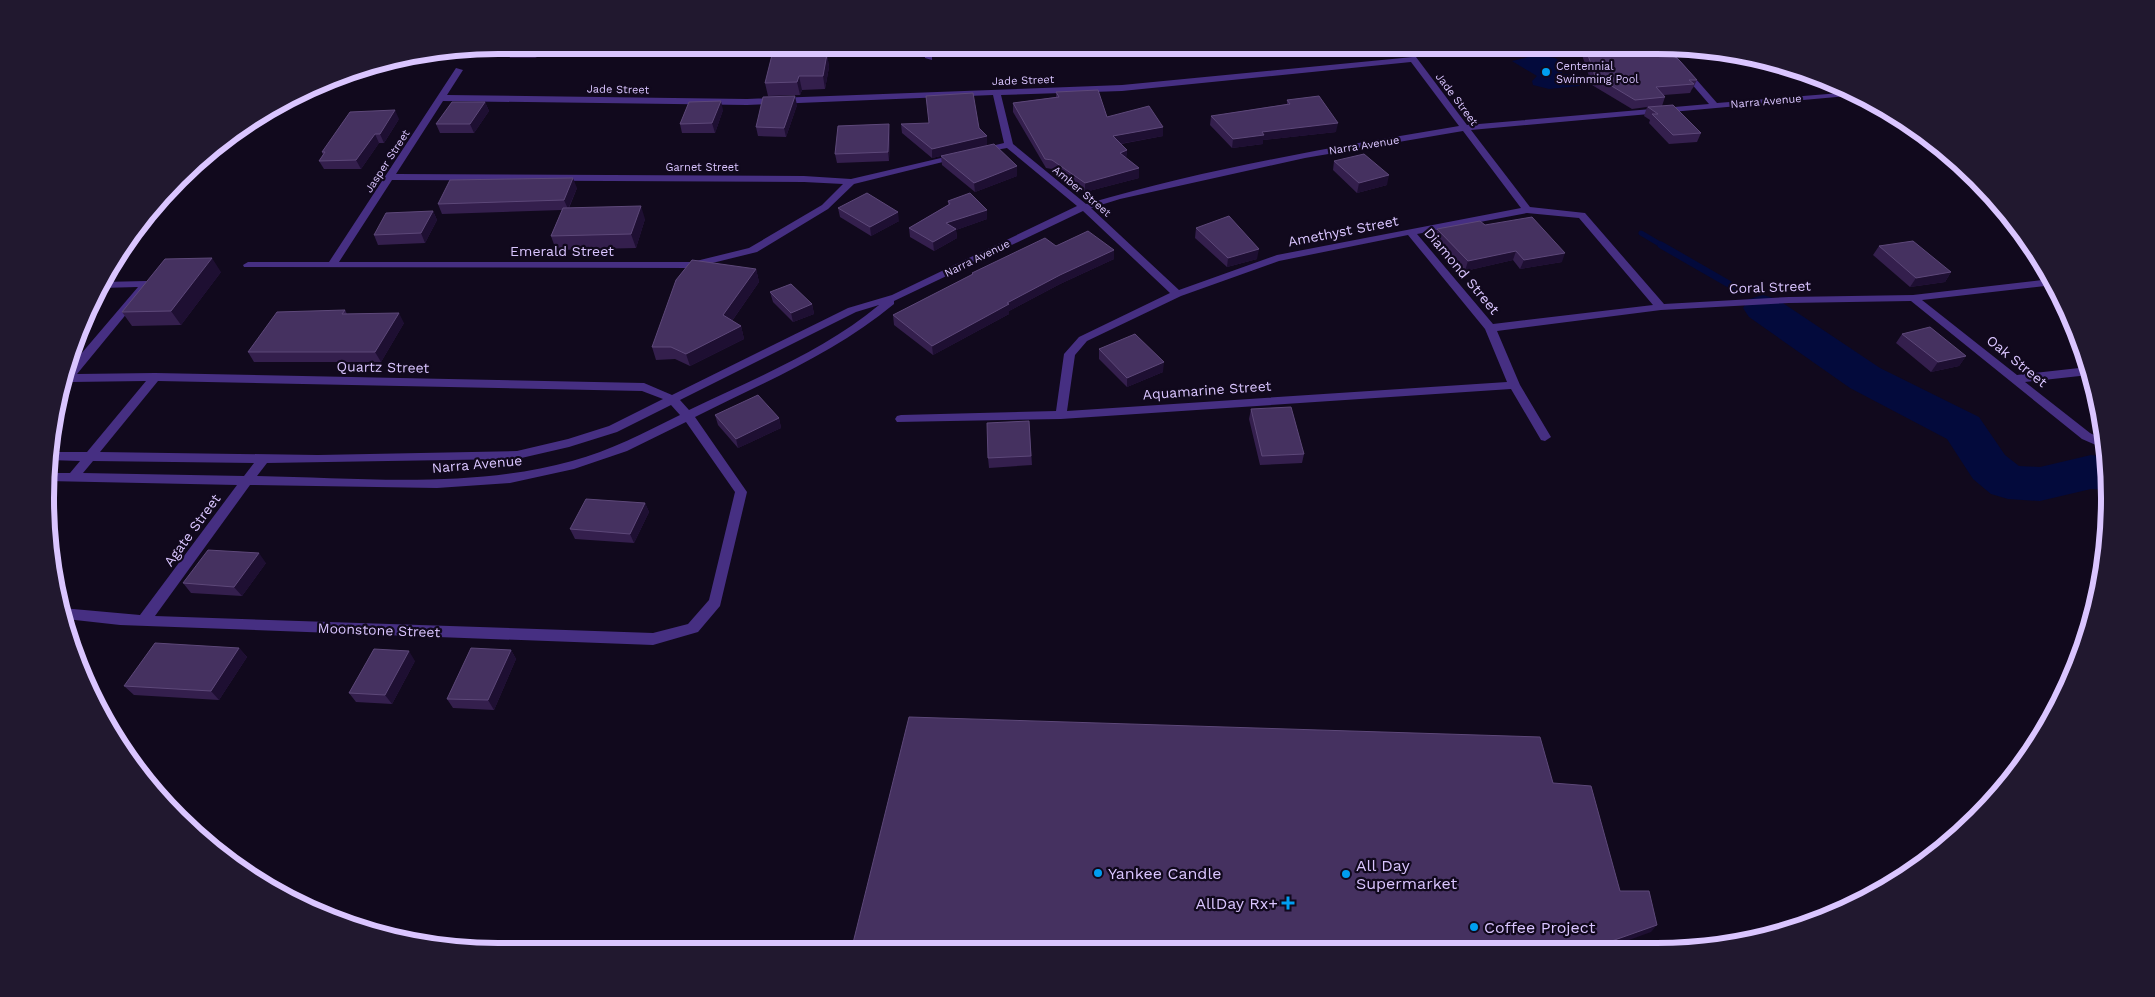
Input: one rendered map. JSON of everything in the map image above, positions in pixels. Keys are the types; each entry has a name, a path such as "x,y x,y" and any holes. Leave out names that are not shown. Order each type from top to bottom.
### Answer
{"street":[{"path":"929,54 929,58"},
{"path":"1669,54 1714,105"},
{"name":"Jade Street","path":"442,98 747,102 1122,88 1413,59 1527,210"},
{"name":"Jasper Street","path":"333,264 459,70"},
{"path":"996,92 1009,145"},
{"name":"Narra Avenue","path":"56,456 263,459 517,455 569,443 613,428 852,310 896,297 1084,207 1118,197 1305,155 1465,128 1842,95"},
{"name":"Garnet Street","path":"390,177 804,179 851,182 1009,145"},
{"name":"Amber Street","path":"1009,145 1084,207 1177,294"},
{"name":"Emerald Street","path":"248,265 692,265 753,250 826,207 851,182"},
{"name":"Amethyst Street","path":"1061,414 1070,354 1083,339 1177,294 1278,258 1527,210 1582,215 1660,307"},
{"name":"Diamond Street","path":"1410,232 1490,328 1514,385 1545,437"},
{"name":"Coral Street","path":"1490,328 1660,307 1789,300 1913,298 2045,283"},
{"path":"72,373 146,284 109,285"},
{"name":"Narra Avenue","path":"55,477 437,484 510,479 574,465 623,448 689,417 814,353 867,321 896,297"},
{"name":"Oak Street","path":"1913,298 2086,436 2097,441"},
{"path":"2016,379 2083,372"},
{"path":"74,476 155,377"},
{"name":"Quartz Street","path":"70,380 155,377 644,387 672,399 689,417 741,492 715,602 693,628"},
{"name":"Aquamarine Street","path":"901,419 1061,414 1514,385"},
{"name":"Agate Street","path":"144,620 263,459"},
{"name":"Moonstone Street","path":"69,614 120,620 348,630 653,639 693,628"}],"shaded area":[{"name":"Centennial Swimming Pool","path":"1537,55 1555,58 1561,62 1562,74 1572,75 1583,82 1579,86 1549,89 1533,85 1532,81 1537,76 1512,61"}],"building":[{"path":"827,54 823,76 799,76 797,82 765,83 772,55"},
{"path":"1588,54 1672,55 1697,80 1689,80 1694,84 1656,87 1665,97 1635,100 1595,76"},
{"path":"1098,90 1107,117 1149,106 1163,127 1113,136 1127,150 1120,153 1139,168 1085,183 1052,160 1045,159 1013,103 1059,97 1056,92"},
{"path":"973,93 979,128 987,136 932,149 901,124 929,123 926,96"},
{"path":"795,96 784,128 756,127 763,97"},
{"path":"1319,96 1338,123 1262,132 1264,135 1233,139 1211,116 1290,104 1287,100"},
{"path":"721,101 712,123 680,124 689,102"},
{"path":"452,102 485,102 470,124 436,124"},
{"path":"1673,105 1701,133 1673,135 1652,114 1658,114 1648,107"},
{"path":"395,110 380,134 375,134 356,160 319,161 325,152 322,152 350,112"},
{"path":"889,124 888,152 835,154 838,126"},
{"path":"994,144 1017,166 974,183 941,156"},
{"path":"1364,154 1389,175 1359,183 1334,161"},
{"path":"573,178 564,200 438,204 450,180"},
{"path":"867,193 898,212 870,227 838,208"},
{"path":"970,193 987,210 946,223 956,229 933,242 909,228 950,204 948,201"},
{"path":"641,206 631,234 551,236 563,208"},
{"path":"433,211 421,233 374,235 386,213"},
{"path":"1229,216 1259,249 1228,258 1196,228"},
{"path":"1532,217 1565,253 1524,260 1516,251 1468,261 1437,229 1480,221 1485,225"},
{"path":"1088,231 1114,250 1060,275 932,346 893,315 972,273 1045,238 1056,246"},
{"path":"1913,241 1951,272 1916,278 1879,246"},
{"path":"212,258 171,311 122,312 165,259"},
{"path":"692,260 756,269 723,315 741,326 686,354 671,347 652,347 676,280"},
{"path":"791,284 812,304 791,313 770,292"},
{"path":"345,310 342,314 399,313 375,352 248,352 277,312"},
{"path":"1930,327 1966,356 1938,362 1902,334"},
{"path":"1135,334 1164,362 1127,378 1099,349"},
{"path":"758,395 779,418 736,439 715,415"},
{"path":"1291,407 1304,454 1262,456 1251,409"},
{"path":"1029,421 1031,456 988,458 987,423"},
{"path":"586,499 645,503 630,534 570,529"},
{"path":"208,550 259,553 234,587 183,583"},
{"path":"155,643 239,648 211,691 124,686"},
{"path":"471,648 511,650 488,700 447,699"},
{"path":"374,649 409,651 385,695 349,693"},
{"path":"909,717 1540,737 1553,783 1591,786 1620,891 1649,891 1657,925 1606,943 853,943"}],"waterway":[{"path":"1641,233 1663,246"},
{"path":"1661,245 1741,291"},
{"path":"1763,308 1865,378 1963,428 1989,467 2008,482 2040,484 2091,472 2100,473"}],"place":[{"name":"Centennial Swimming Pool","path":"1546,72"},
{"name":"Yankee Candle","path":"1098,873"},
{"name":"All Day Supermarket","path":"1346,874"},
{"name":"AllDay Rx+","path":"1288,903"},
{"name":"Coffee Project","path":"1474,927"}]}
